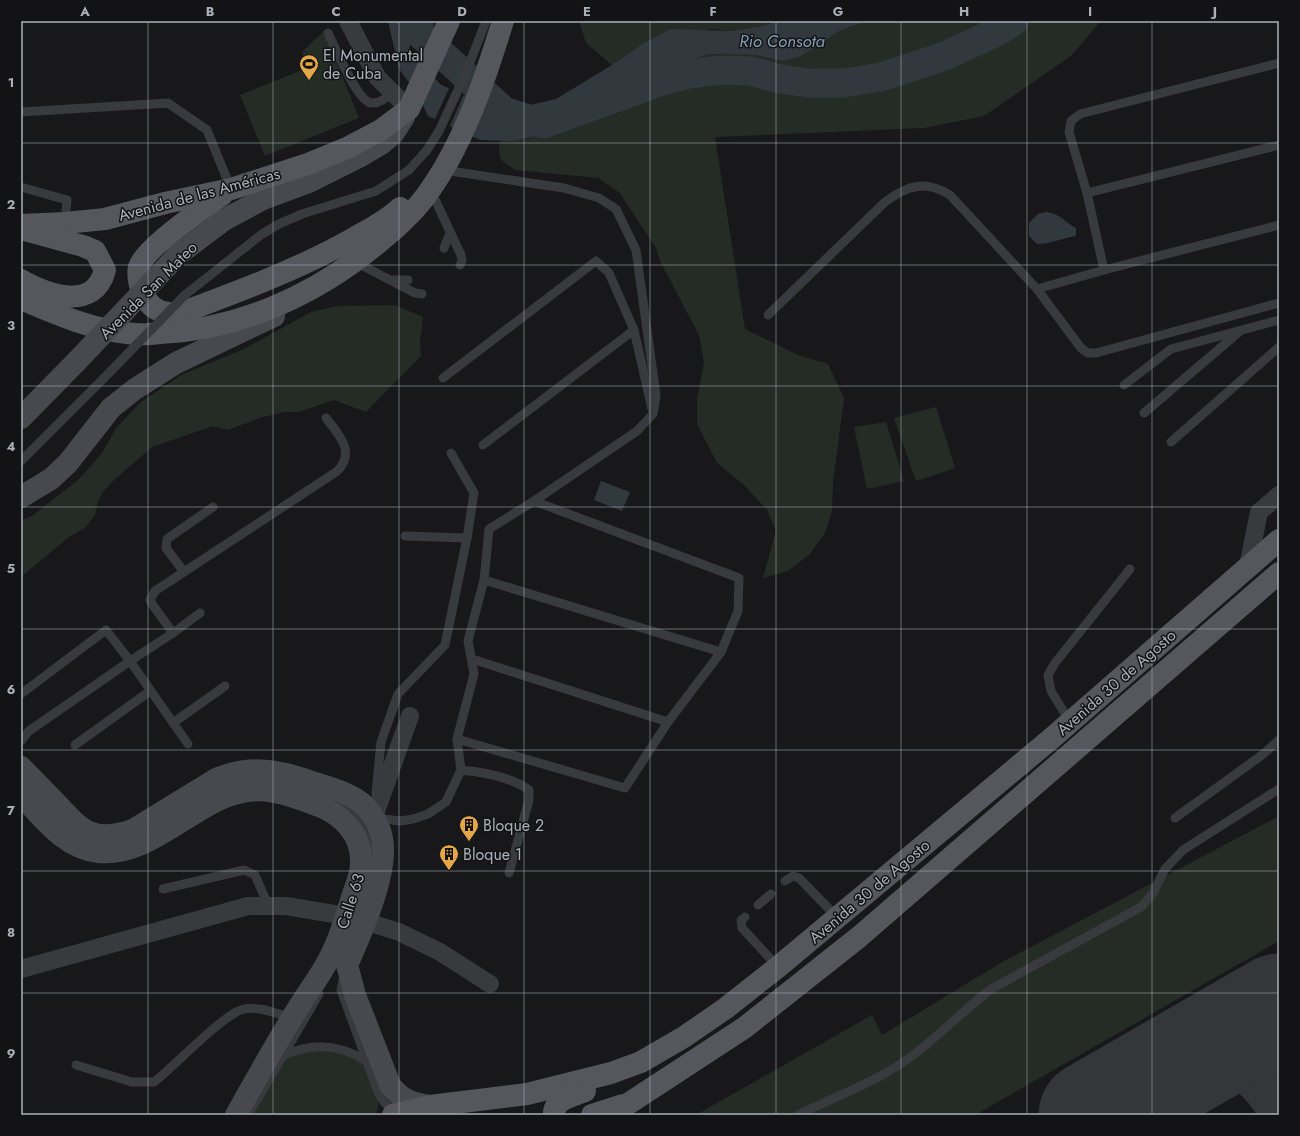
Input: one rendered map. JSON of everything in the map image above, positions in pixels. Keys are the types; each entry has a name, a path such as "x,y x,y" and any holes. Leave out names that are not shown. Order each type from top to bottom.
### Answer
{"main road":[{"name":"Avenida de las Américas","path":"21,225 66,223 104,219 165,203 231,189 308,164 347,148 381,130 410,109 449,21"},
{"path":"21,299 95,328 136,335 179,332 222,325 264,312 304,294 365,254 408,219 430,190 442,170 448,135 503,21"},
{"path":"231,189 180,225 148,254 139,267 139,279 144,296 149,304 158,311 166,314 181,313 290,270 340,246 390,217 442,170"},
{"path":"21,229 83,246 94,251 102,262 104,270 102,282 97,288 80,296 54,294 36,288 21,280"},
{"name":"Avenida 30 de Agosto","path":"401,1114 430,1106 527,1094 611,1073 641,1062 684,1037 726,1008 778,967 1070,723 1279,540"},
{"name":"Avenida 30 de Agosto","path":"592,1115 620,1109 744,1028 799,986 859,937 1279,573"},
{"path":"554,1115 556,1104 588,1090 611,1073"},
{"path":"458,1102 478,1108 489,1115"}],"street":[{"path":"348,21 377,78 410,109"},
{"name":"Avenida San Mateo","path":"21,418 179,254 224,220 263,199 309,182 343,166 381,144 393,134 410,109"},
{"path":"21,498 51,479 68,463 111,408 135,389 176,363 213,344 322,294 374,257 408,219"},
{"path":"1248,566 1259,512 1279,495"},
{"path":"374,817 410,716"},
{"name":"Calle 63","path":"21,767 76,824 91,834 121,834 133,830 218,778 239,777 260,769 292,774 352,798 364,805 374,817 382,838 383,851 357,918 292,1018 236,1115"},
{"name":"Calle 63","path":"21,795 50,826 68,840 88,850 98,852 111,851 138,845 235,794 265,790 285,794 336,814 344,820 355,835 360,852 357,918 347,966"},
{"path":"21,969 234,909 268,905 286,906 357,918 399,932 440,952 490,984"},
{"path":"347,966 355,995 390,1085 398,1094 413,1104 430,1106"}],"lane":[{"path":"479,21 482,32"},
{"path":"474,79 482,32 486,21"},
{"path":"328,33 352,83 365,100 373,104 393,92"},
{"path":"1104,270 1087,193 1069,132 1069,126 1074,116 1279,63"},
{"path":"21,112 168,103 207,130 231,189"},
{"path":"21,461 185,295 262,234 279,224 302,214 376,191 394,181 448,135"},
{"path":"1087,193 1279,144"},
{"path":"442,170 564,188 599,198 616,209 636,250 656,395 653,414 636,431 534,501 489,529 484,580 468,641 474,674 457,739 461,770 446,802 428,814 413,819 400,821 374,817 381,742 398,694 445,645 467,538 474,493 451,453"},
{"path":"768,316 885,202 905,189 917,186 935,187 950,194 1037,289 1081,348 1092,353 1279,303"},
{"path":"21,187 67,200 66,223"},
{"path":"430,190 460,255 462,261 460,265"},
{"path":"1037,289 1104,270 1279,225"},
{"path":"444,248 450,233"},
{"path":"443,378 596,261 609,273 634,330 653,414"},
{"path":"363,266 415,293 422,294"},
{"path":"392,280 408,280"},
{"path":"1124,385 1171,349 1279,320"},
{"path":"483,445 634,330"},
{"path":"1144,413 1242,330"},
{"path":"1171,442 1279,347"},
{"path":"173,633 150,600 155,591 343,466 346,451 345,443 326,418"},
{"path":"457,739 625,788 668,722 721,652 738,611 739,578 534,501"},
{"path":"184,572 166,548 167,539 214,507"},
{"path":"405,536 467,538"},
{"path":"1070,723 1051,691 1048,675 1055,663 1130,569"},
{"path":"484,580 721,652"},
{"path":"21,740 29,731 200,613"},
{"path":"21,694 106,630 130,661 188,744"},
{"path":"472,659 668,722"},
{"path":"173,723 225,686"},
{"path":"75,745 150,691"},
{"path":"1175,818 1262,755 1279,740"},
{"path":"461,770 481,772 522,785 529,790 529,800 509,873"},
{"path":"239,777 260,779 292,786"},
{"path":"21,784 47,809"},
{"path":"798,1115 878,1078 933,1040 975,1001 993,988 1141,907 1153,893 1165,869 1183,850 1279,789"},
{"path":"58,820 71,833 90,842 109,844 123,842 148,832 216,791"},
{"path":"318,795 342,805 352,812 364,826 372,850 372,860 366,888"},
{"path":"163,890 244,870 255,875 268,905"},
{"path":"785,881 793,876 799,878 837,917"},
{"path":"758,905 771,894"},
{"path":"745,916 741,920 742,928 778,967"},
{"path":"248,1115 337,963 357,918"},
{"path":"347,966 341,990 366,1061 381,1099 390,1108 401,1114"},
{"path":"76,1065 132,1082 154,1082 203,1039 243,1009 256,1008 292,1018"},
{"path":"284,1055 298,1049 326,1046 354,1053 366,1061"}],"shaded area":[{"path":"579,21 777,21 761,26 732,31 711,29 642,44 612,65 586,43"},
{"path":"866,21 1101,21 1071,56 984,116 924,128 715,137 745,329 798,355 828,364 844,398 833,483 832,511 825,533 810,554 788,571 763,578 776,530 767,510 745,486 717,463 697,424 697,400 704,362 699,335 660,261 656,248 619,192 598,178 515,170 501,160 499,151 500,141 511,141 570,125 600,103 648,75 709,54 757,55 781,61 799,57 817,47 839,31"},
{"name":"El Monumental de Cuba","path":"324,31 359,118 265,156 240,95 307,68 302,52"},
{"path":"395,305 423,317 420,341 421,356 366,412 334,400 299,412 285,412 263,417 228,430 213,426 152,447 113,481 103,492 98,501 95,515 85,528 69,537 21,577 21,520 32,516 79,479 102,453 117,427 141,402 181,375 244,349 311,312 337,306"},
{"path":"936,407 955,468 916,481 894,418"},
{"path":"886,422 904,481 867,489 854,427"},
{"path":"1279,816 1279,941 975,1115 696,1115 872,1015 882,1035 1004,961"},
{"path":"312,1046 366,1061 379,1100 376,1115 248,1115 285,1055"}],"water":[{"name":"Rio Consota","path":"388,21 415,21 409,50 441,85 504,111 556,99 612,65 642,44 671,29 732,31 761,26 777,21 866,21 839,31 817,47 799,57 781,61 757,55 709,54 648,75 600,103 570,125 531,137 511,141 480,140 428,116 417,93 399,69"},
{"path":"1046,212 1056,214 1076,228 1076,236 1037,244 1029,236 1029,223 1038,214"},
{"path":"601,481 630,492 622,511 594,500"}],"pier":[{"path":"450,86 465,92 449,128 434,121"}],"waterway":[{"path":"419,21 419,33 504,111 543,124 659,82 689,74 720,70 750,71 780,79 809,83 844,83 881,77 942,57 999,31 1014,21"}],"taxiway":[{"path":"1268,1090 1265,1070 1267,1042 1279,1014"},
{"path":"1179,1065 1212,1061 1238,1067 1260,1084 1279,1110"}],"runway":[{"path":"1093,1115 1279,1008"}],"place":[{"name":"El Monumental de Cuba","path":"309,81"},
{"name":"Bloque 2","path":"469,842"},
{"name":"Bloque 1","path":"449,871"}]}
